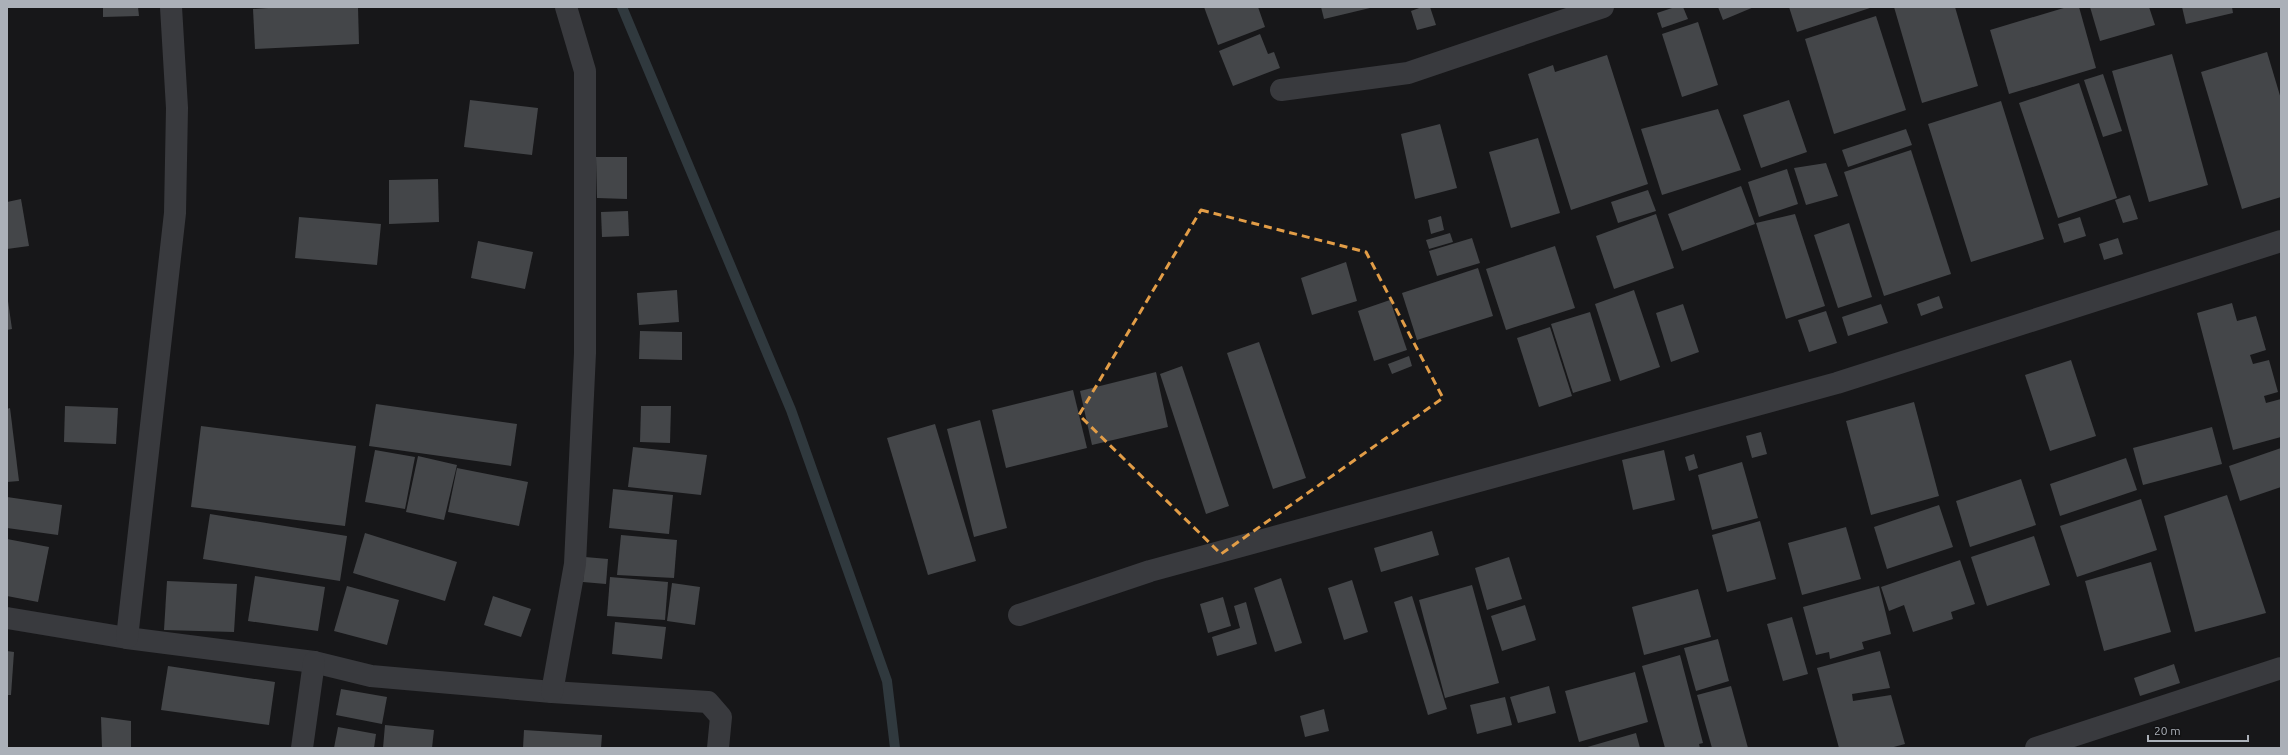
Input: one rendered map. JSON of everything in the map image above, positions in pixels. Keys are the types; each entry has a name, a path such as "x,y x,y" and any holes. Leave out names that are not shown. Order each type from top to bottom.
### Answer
{"street":[{"path":"127,638 175,213 177,108 171,7"},
{"path":"552,692 575,564 585,353 585,71 566,7"},
{"path":"1281,90 1408,73 1603,7"},
{"path":"1019,615 1150,571 1837,383 2281,241"},
{"path":"7,618 127,638 314,662 371,676 552,692 708,702 721,717 718,748"},
{"path":"302,748 314,662"},
{"path":"2036,748 2281,668"}],"highlighted area":[{"path":"1201,210 1366,252 1443,398 1221,554 1079,415"}],"building":[{"path":"103,7 138,7 139,16 103,17"},
{"path":"282,7 358,7 359,44 255,49 253,9"},
{"path":"1204,7 1258,7 1265,27 1218,45"},
{"path":"1321,7 1370,7 1370,8 1324,19"},
{"path":"1422,7 1430,7 1436,25 1417,30 1411,11"},
{"path":"1675,7 1683,7 1688,19 1662,28 1657,13"},
{"path":"1718,7 1754,7 1723,20"},
{"path":"1789,7 1873,7 1797,32"},
{"path":"1894,7 1955,7 1978,86 1922,103"},
{"path":"2067,7 2079,7 2096,68 2009,94 1990,30"},
{"path":"2090,7 2149,7 2155,25 2100,41"},
{"path":"2182,7 2232,7 2233,13 2186,24"},
{"path":"1876,16 1906,110 1834,134 1805,39"},
{"path":"1698,22 1718,85 1682,97 1662,34"},
{"path":"1260,34 1268,54 1274,52 1280,68 1233,86 1219,51"},
{"path":"2267,52 2281,99 2281,197 2242,209 2201,72"},
{"path":"2172,54 2208,185 2149,202 2112,71"},
{"path":"1607,55 1648,184 1571,210 1528,74 1553,65 1555,72"},
{"path":"2103,74 2122,131 2103,137 2084,80"},
{"path":"2079,83 2117,198 2058,218 2019,103"},
{"path":"470,100 538,108 532,155 464,147"},
{"path":"1789,100 1807,152 1761,168 1743,115"},
{"path":"2001,101 2044,239 1971,262 1928,124"},
{"path":"1718,109 1741,170 1662,195 1641,129"},
{"path":"1440,124 1457,188 1415,199 1401,134"},
{"path":"1906,129 1912,145 1848,167 1842,150"},
{"path":"1538,138 1560,213 1511,228 1489,152"},
{"path":"1911,150 1951,274 1884,296 1844,172"},
{"path":"596,157 627,157 627,199 597,198"},
{"path":"1826,163 1838,196 1806,205 1794,168"},
{"path":"1787,169 1798,204 1759,217 1748,182"},
{"path":"438,179 439,222 389,224 389,180"},
{"path":"1741,186 1755,224 1682,251 1668,214"},
{"path":"1648,190 1656,211 1618,223 1611,202"},
{"path":"2130,195 2138,219 2123,223 2115,200"},
{"path":"21,199 29,246 7,249 7,202"},
{"path":"628,211 629,236 602,237 601,212"},
{"path":"1656,214 1674,268 1614,289 1596,236"},
{"path":"1795,214 1825,306 1786,319 1756,223"},
{"path":"1441,216 1444,230 1431,234 1428,220"},
{"path":"299,217 381,224 377,265 295,258"},
{"path":"2080,217 2086,236 2064,243 2058,224"},
{"path":"1849,223 1872,297 1838,308 1814,235"},
{"path":"1450,233 1453,242 1429,249 1426,240"},
{"path":"1472,238 1480,263 1437,276 1429,251"},
{"path":"2118,238 2123,254 2104,260 2099,244"},
{"path":"478,241 533,252 525,289 471,278"},
{"path":"1555,246 1575,308 1506,330 1486,269"},
{"path":"1346,262 1357,301 1312,315 1301,278"},
{"path":"1478,268 1493,316 1417,340 1402,293"},
{"path":"677,290 679,322 639,325 637,293"},
{"path":"1634,290 1660,367 1620,381 1595,304"},
{"path":"7,294 12,329 7,330"},
{"path":"1939,296 1943,308 1921,316 1917,304"},
{"path":"1390,300 1407,350 1374,361 1358,311"},
{"path":"2232,303 2237,321 2256,316 2266,350 2250,355 2253,364 2269,360 2278,392 2264,396 2266,403 2281,399 2281,437 2233,450 2197,313"},
{"path":"1683,304 1699,352 1671,362 1656,313"},
{"path":"1881,304 1888,323 1848,336 1842,317"},
{"path":"1826,311 1837,343 1809,352 1798,320"},
{"path":"1590,312 1611,381 1573,393 1551,324"},
{"path":"1550,327 1572,396 1539,407 1517,338"},
{"path":"640,331 682,332 682,360 639,359"},
{"path":"1259,342 1306,478 1273,489 1227,353"},
{"path":"1409,356 1412,366 1392,374 1388,364"},
{"path":"2071,360 2096,436 2050,451 2025,375"},
{"path":"1182,366 1229,506 1206,514 1160,374"},
{"path":"1156,372 1168,427 1092,445 1080,391"},
{"path":"1073,390 1087,448 1006,468 992,410"},
{"path":"1914,402 1939,496 1871,515 1846,421"},
{"path":"376,404 517,424 511,466 369,446"},
{"path":"65,406 118,408 116,444 64,442"},
{"path":"641,406 671,406 670,443 640,442"},
{"path":"10,408 19,481 7,482 7,409"},
{"path":"980,420 1007,528 974,537 947,429"},
{"path":"935,424 976,561 928,575 887,438"},
{"path":"201,426 356,446 345,526 191,507"},
{"path":"2212,427 2222,464 2143,485 2133,448"},
{"path":"1761,432 1767,454 1752,458 1746,436"},
{"path":"633,447 707,455 701,495 628,487"},
{"path":"2281,448 2281,487 2240,501 2229,466"},
{"path":"375,450 415,457 405,509 365,502"},
{"path":"1664,450 1675,500 1633,510 1622,460"},
{"path":"1694,454 1698,468 1689,471 1685,457"},
{"path":"418,456 457,465 444,520 406,512"},
{"path":"2126,458 2137,490 2060,516 2050,484"},
{"path":"1742,462 1758,518 1712,530 1698,475"},
{"path":"457,468 528,482 519,526 448,512"},
{"path":"2021,479 2036,525 1970,547 1956,501"},
{"path":"613,489 673,495 669,534 609,528"},
{"path":"2227,495 2266,613 2195,632 2164,516"},
{"path":"7,497 62,505 58,535 7,528"},
{"path":"2141,499 2157,550 2077,577 2060,526"},
{"path":"1939,505 1953,547 1887,569 1874,527"},
{"path":"210,514 347,536 340,581 203,559"},
{"path":"1760,521 1776,579 1727,592 1712,535"},
{"path":"1846,527 1861,579 1802,595 1788,543"},
{"path":"1432,531 1439,555 1381,572 1374,548"},
{"path":"365,533 457,562 445,601 353,573"},
{"path":"621,535 677,540 674,578 617,575"},
{"path":"2034,536 2050,585 1987,606 1971,557"},
{"path":"7,539 49,547 38,602 7,596"},
{"path":"585,557 608,559 606,584 583,582"},
{"path":"1509,557 1522,599 1487,610 1475,568"},
{"path":"1960,560 1975,604 1951,612 1953,619 1913,632 1904,605 1889,611 1881,587"},
{"path":"2151,562 2171,632 2104,651 2085,581"},
{"path":"255,576 325,587 318,631 248,621"},
{"path":"610,577 668,582 665,620 607,616"},
{"path":"1281,578 1302,643 1275,652 1254,588"},
{"path":"1352,580 1368,632 1344,640 1328,588"},
{"path":"167,581 237,584 234,632 164,630"},
{"path":"672,583 700,587 695,625 667,621"},
{"path":"1472,585 1499,683 1445,698 1419,600"},
{"path":"347,586 399,600 387,645 334,631"},
{"path":"1879,586 1891,634 1862,642 1864,649 1830,659 1829,652 1816,655 1803,607"},
{"path":"1698,589 1711,637 1644,655 1632,607"},
{"path":"493,596 531,609 521,637 484,625"},
{"path":"1412,596 1447,709 1428,715 1394,602"},
{"path":"1223,597 1231,626 1208,633 1200,604"},
{"path":"1246,602 1257,644 1217,656 1212,637 1240,628 1234,606"},
{"path":"1525,605 1536,640 1502,651 1491,616"},
{"path":"1792,617 1808,674 1783,681 1767,624"},
{"path":"615,622 666,627 662,659 612,654"},
{"path":"1718,639 1729,681 1696,691 1684,648"},
{"path":"7,651 14,652 11,695 7,695"},
{"path":"1880,651 1890,688 1852,694 1853,701 1891,695 1905,744 1890,748 1839,748 1817,668"},
{"path":"1680,655 1703,743 1699,744 1700,748 1665,748 1642,666"},
{"path":"2174,664 2180,683 2140,696 2134,678"},
{"path":"168,666 275,682 269,725 161,710"},
{"path":"1635,672 1648,722 1579,742 1565,691"},
{"path":"1549,686 1556,713 1518,723 1510,697"},
{"path":"1731,686 1748,748 1712,748 1697,695"},
{"path":"341,689 387,697 382,724 336,715"},
{"path":"1505,697 1512,725 1477,734 1470,705"},
{"path":"1324,709 1329,731 1305,737 1300,716"},
{"path":"101,717 131,721 131,748 102,748"},
{"path":"385,725 434,730 432,748 383,748"},
{"path":"338,727 376,734 374,748 334,748"},
{"path":"524,730 602,735 601,748 523,748"},
{"path":"1636,733 1640,748 1584,748"}],"waterway":[{"path":"622,7 791,410 887,681 895,748"}]}
